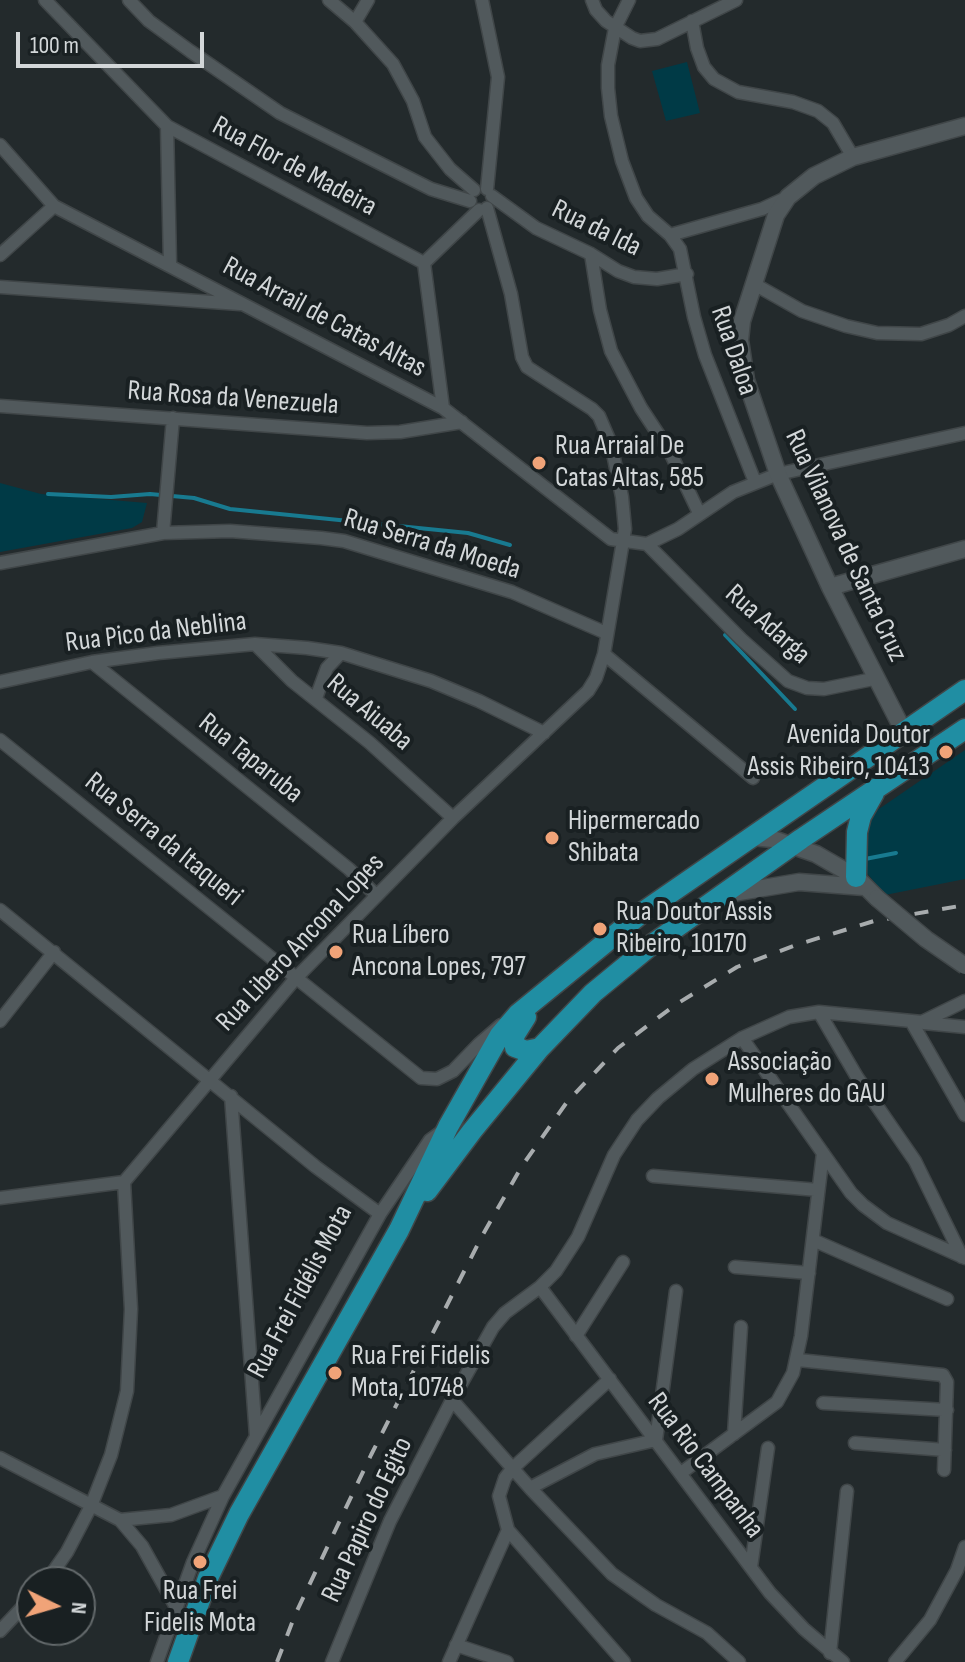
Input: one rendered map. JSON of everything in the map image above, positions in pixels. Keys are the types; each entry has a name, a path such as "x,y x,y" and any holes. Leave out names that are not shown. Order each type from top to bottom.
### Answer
{"main road":[{"path":"399,1230 448,1127 491,1049 518,1014 643,912 965,690"},
{"path":"904,732 912,739 923,742 957,734"},
{"path":"399,1230 472,1131 540,1048 593,993 650,946 957,734"},
{"path":"866,887 857,832 861,816 878,788"},
{"path":"540,1048 519,1050 513,1042 514,1036 551,986"},
{"name":"Rua Frei Fidélis Mota","path":"162,1661 239,1514 399,1230"}],"street":[{"name":"Rua Flor de Madeira","path":"45,0 167,126 424,263"},
{"path":"129,0 149,21 280,113 431,189 482,199"},
{"path":"329,0 355,22 400,74 425,137 482,199"},
{"path":"355,22 368,0"},
{"path":"443,408 424,263 482,199 498,77 482,0"},
{"path":"592,0 600,16 615,28 632,38 649,41 736,0"},
{"name":"Rua Daloa","path":"629,0 615,28 608,65 611,116 622,161 636,198 648,216 670,235 680,249 700,339 755,482"},
{"path":"692,21 704,67 714,79 738,92 793,102 818,111 833,123 853,157"},
{"path":"167,126 170,264"},
{"name":"Rua Vilanova de Santa Cruz","path":"904,732 830,587 778,474 741,358 742,321 776,215 788,197 814,176 853,157 965,126"},
{"name":"Rua Arrail de Catas Altas","path":"0,145 54,206 443,408 601,533 623,542"},
{"path":"670,235 762,209 788,197"},
{"name":"Rua da Ida","path":"482,199 634,277 657,279 687,274"},
{"name":"Rua Libero Ancona Lopes","path":"124,1182 296,978 453,818 588,691 596,678 604,654 625,529 622,497 605,428 599,416 583,402 527,367 522,357 511,294 482,199"},
{"path":"0,255 54,206"},
{"path":"591,254 600,310 611,351 641,408 670,452 699,513"},
{"path":"754,284 802,311 877,333 921,334 965,316"},
{"path":"0,287 247,305"},
{"name":"Rua Rosa da Venezuela","path":"0,406 173,423 367,433 429,429 462,422"},
{"path":"164,527 173,423"},
{"path":"623,542 647,544 678,529 716,501 778,474 965,433"},
{"name":"Rua Serra da Moeda","path":"0,563 164,527 344,541 512,592 606,633"},
{"name":"Rua Adarga","path":"647,544 741,639 788,681 807,688 824,689 878,678"},
{"path":"830,587 965,549"},
{"name":"Rua Pico da Neblina","path":"0,682 92,662 255,644 341,653 431,681 544,733"},
{"name":"Rua Aiuaba","path":"255,644 292,681 316,698 453,818"},
{"path":"316,698 327,668 341,653"},
{"path":"604,654 753,778"},
{"name":"Rua Taparuba","path":"92,662 349,869 376,895"},
{"name":"Rua Serra da Itaqueri","path":"0,740 421,1078 437,1079 453,1071 493,1031 518,1014"},
{"path":"752,837 794,845 816,854 866,887 915,930 965,966"},
{"path":"726,894 799,882 866,887"},
{"name":"Rua Frei Fidélis Mota","path":"0,910 316,1167 380,1214 223,1496 176,1607 162,1661"},
{"path":"0,1021 54,952"},
{"path":"965,1001 917,1022 965,1115"},
{"path":"819,1012 857,1077 915,1161 964,1258"},
{"name":"Rua Papiro do Egito","path":"332,1662 390,1521 493,1327 505,1313 556,1271 578,1237 614,1155 637,1120 658,1098 693,1069 742,1038 789,1017 819,1012 965,1027"},
{"path":"742,1038 851,1193 873,1214 964,1258"},
{"path":"231,1096 256,1436"},
{"path":"380,1214 430,1140 448,1127"},
{"path":"681,1473 777,1402 798,1360 823,1153"},
{"path":"653,1176 818,1190"},
{"path":"0,1198 124,1182 131,1309 127,1391 111,1455 91,1506 57,1566"},
{"path":"813,1240 947,1299"},
{"path":"576,1336 623,1262"},
{"path":"735,1267 809,1273"},
{"name":"Rua Rio Campanha","path":"540,1287 751,1567 790,1614 843,1662"},
{"path":"530,1488 595,1454 656,1440 676,1291"},
{"path":"734,1434 741,1327"},
{"path":"798,1360 939,1373 947,1382 944,1470"},
{"path":"610,1379 513,1468 505,1478 499,1496 508,1530 624,1662"},
{"path":"452,1400 612,1574 656,1605 707,1633 739,1662"},
{"path":"823,1403 947,1410"},
{"path":"855,1443 945,1450"},
{"path":"751,1567 768,1448"},
{"path":"0,1458 120,1520 142,1546 176,1607"},
{"path":"830,1653 847,1491"},
{"path":"120,1520 171,1515 223,1496"},
{"path":"449,1662 508,1530"},
{"path":"895,1662 930,1620 957,1570 965,1547"},
{"path":"0,1631 16,1614"},
{"path":"456,1645 507,1662"}],"shaded area":[{"path":"687,62 700,113 666,121 652,71"},
{"path":"0,483 41,494 147,503 142,522 132,528 0,552"},
{"path":"965,750 965,879 885,895 866,872 855,848 873,813"}],"waterway":[{"path":"48,494 111,497 150,494 194,498 230,509 468,533 510,545"},
{"path":"725,635 795,709"},
{"path":"865,859 896,853"}],"railway":[{"path":"277,1662 295,1615 371,1455 482,1236 522,1166 567,1102 618,1048 675,1005 737,967 874,921 965,905"}],"place":[{"name":"Rua Arraial De Catas Altas, 585","path":"539,463"},
{"name":"Avenida Doutor Assis Ribeiro, 10413","path":"946,752"},
{"name":"Hipermercado Shibata","path":"552,838"},
{"name":"Rua Doutor Assis Ribeiro, 10170","path":"600,929"},
{"name":"Rua Líbero Ancona Lopes, 797","path":"336,952"},
{"name":"Associação Mulheres do GAU","path":"712,1079"},
{"name":"Rua Frei Fidelis Mota, 10748","path":"335,1373"},
{"name":"Rua Frei Fidelis Mota","path":"200,1562"}]}
